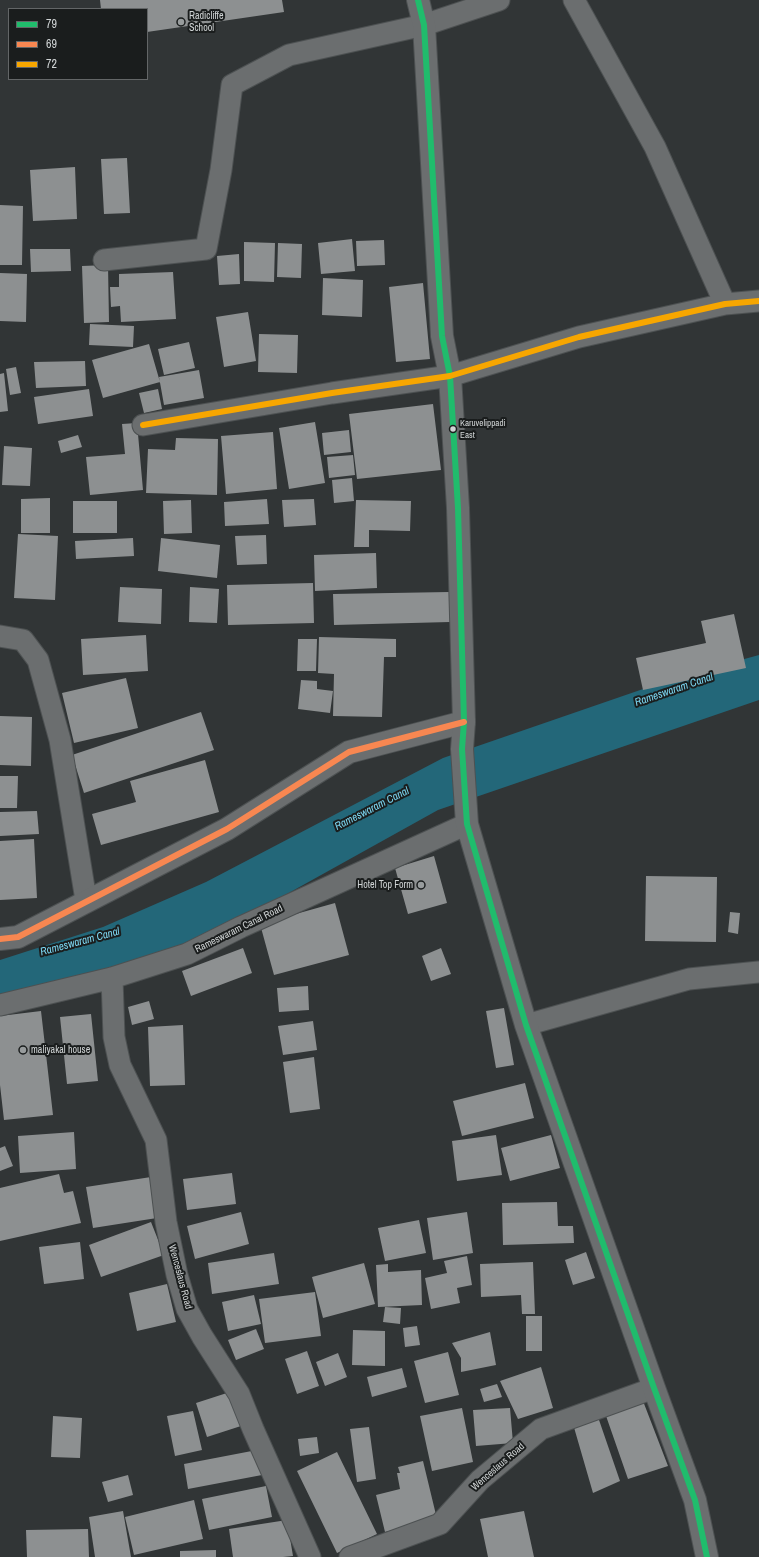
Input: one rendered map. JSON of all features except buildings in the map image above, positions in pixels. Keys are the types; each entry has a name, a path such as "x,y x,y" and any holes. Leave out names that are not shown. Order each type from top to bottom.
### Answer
{"main road":[{"path":"418,0 424,25 442,336 450,376 458,508 464,722 462,749 467,820 526,1025 654,1388 696,1500 707,1557"},
{"path":"0,939 18,937 86,900 227,829 349,752 464,722"}],"street":[{"path":"104,260 206,249 221,170 232,85 290,55 424,25 499,0"},
{"path":"574,0 655,148 725,304"},
{"path":"143,425 332,393 450,376 579,337 725,304 759,301"},
{"path":"0,636 23,640 38,660 60,740 86,900"},
{"name":"Rameswaram Canal Road","path":"0,1005 112,978 186,954 467,820"},
{"path":"526,1025 689,979 759,972"},
{"name":"Wenceslaus Road","path":"112,978 114,1037 120,1065 156,1140 166,1222 186,1309 239,1394 310,1557"},
{"name":"Wenceslaus Road","path":"350,1557 440,1524 480,1480 541,1429 654,1388"}],"water":[{"name":"Rameswaram Canal","path":"759,655 759,700 438,810 188,949 0,998 0,960 103,927 206,882 443,758 675,678"}],"transit line":[{"name":"79","path":"418,0 424,25 442,336 450,376 458,508 464,722 462,749 467,824 526,1025 695,1500 707,1557"},
{"name":"72","path":"143,425 332,393 450,376 579,337 725,304 759,301"},
{"name":"69","path":"0,939 18,937 227,829 349,752 464,722"}],"place":[{"name":"Radicliffe School","path":"181,22"},
{"name":"Karuvelippadi East","path":"453,429"},
{"name":"Hotel Top Form","path":"421,885"},
{"name":"maliyakal house","path":"23,1050"}]}
